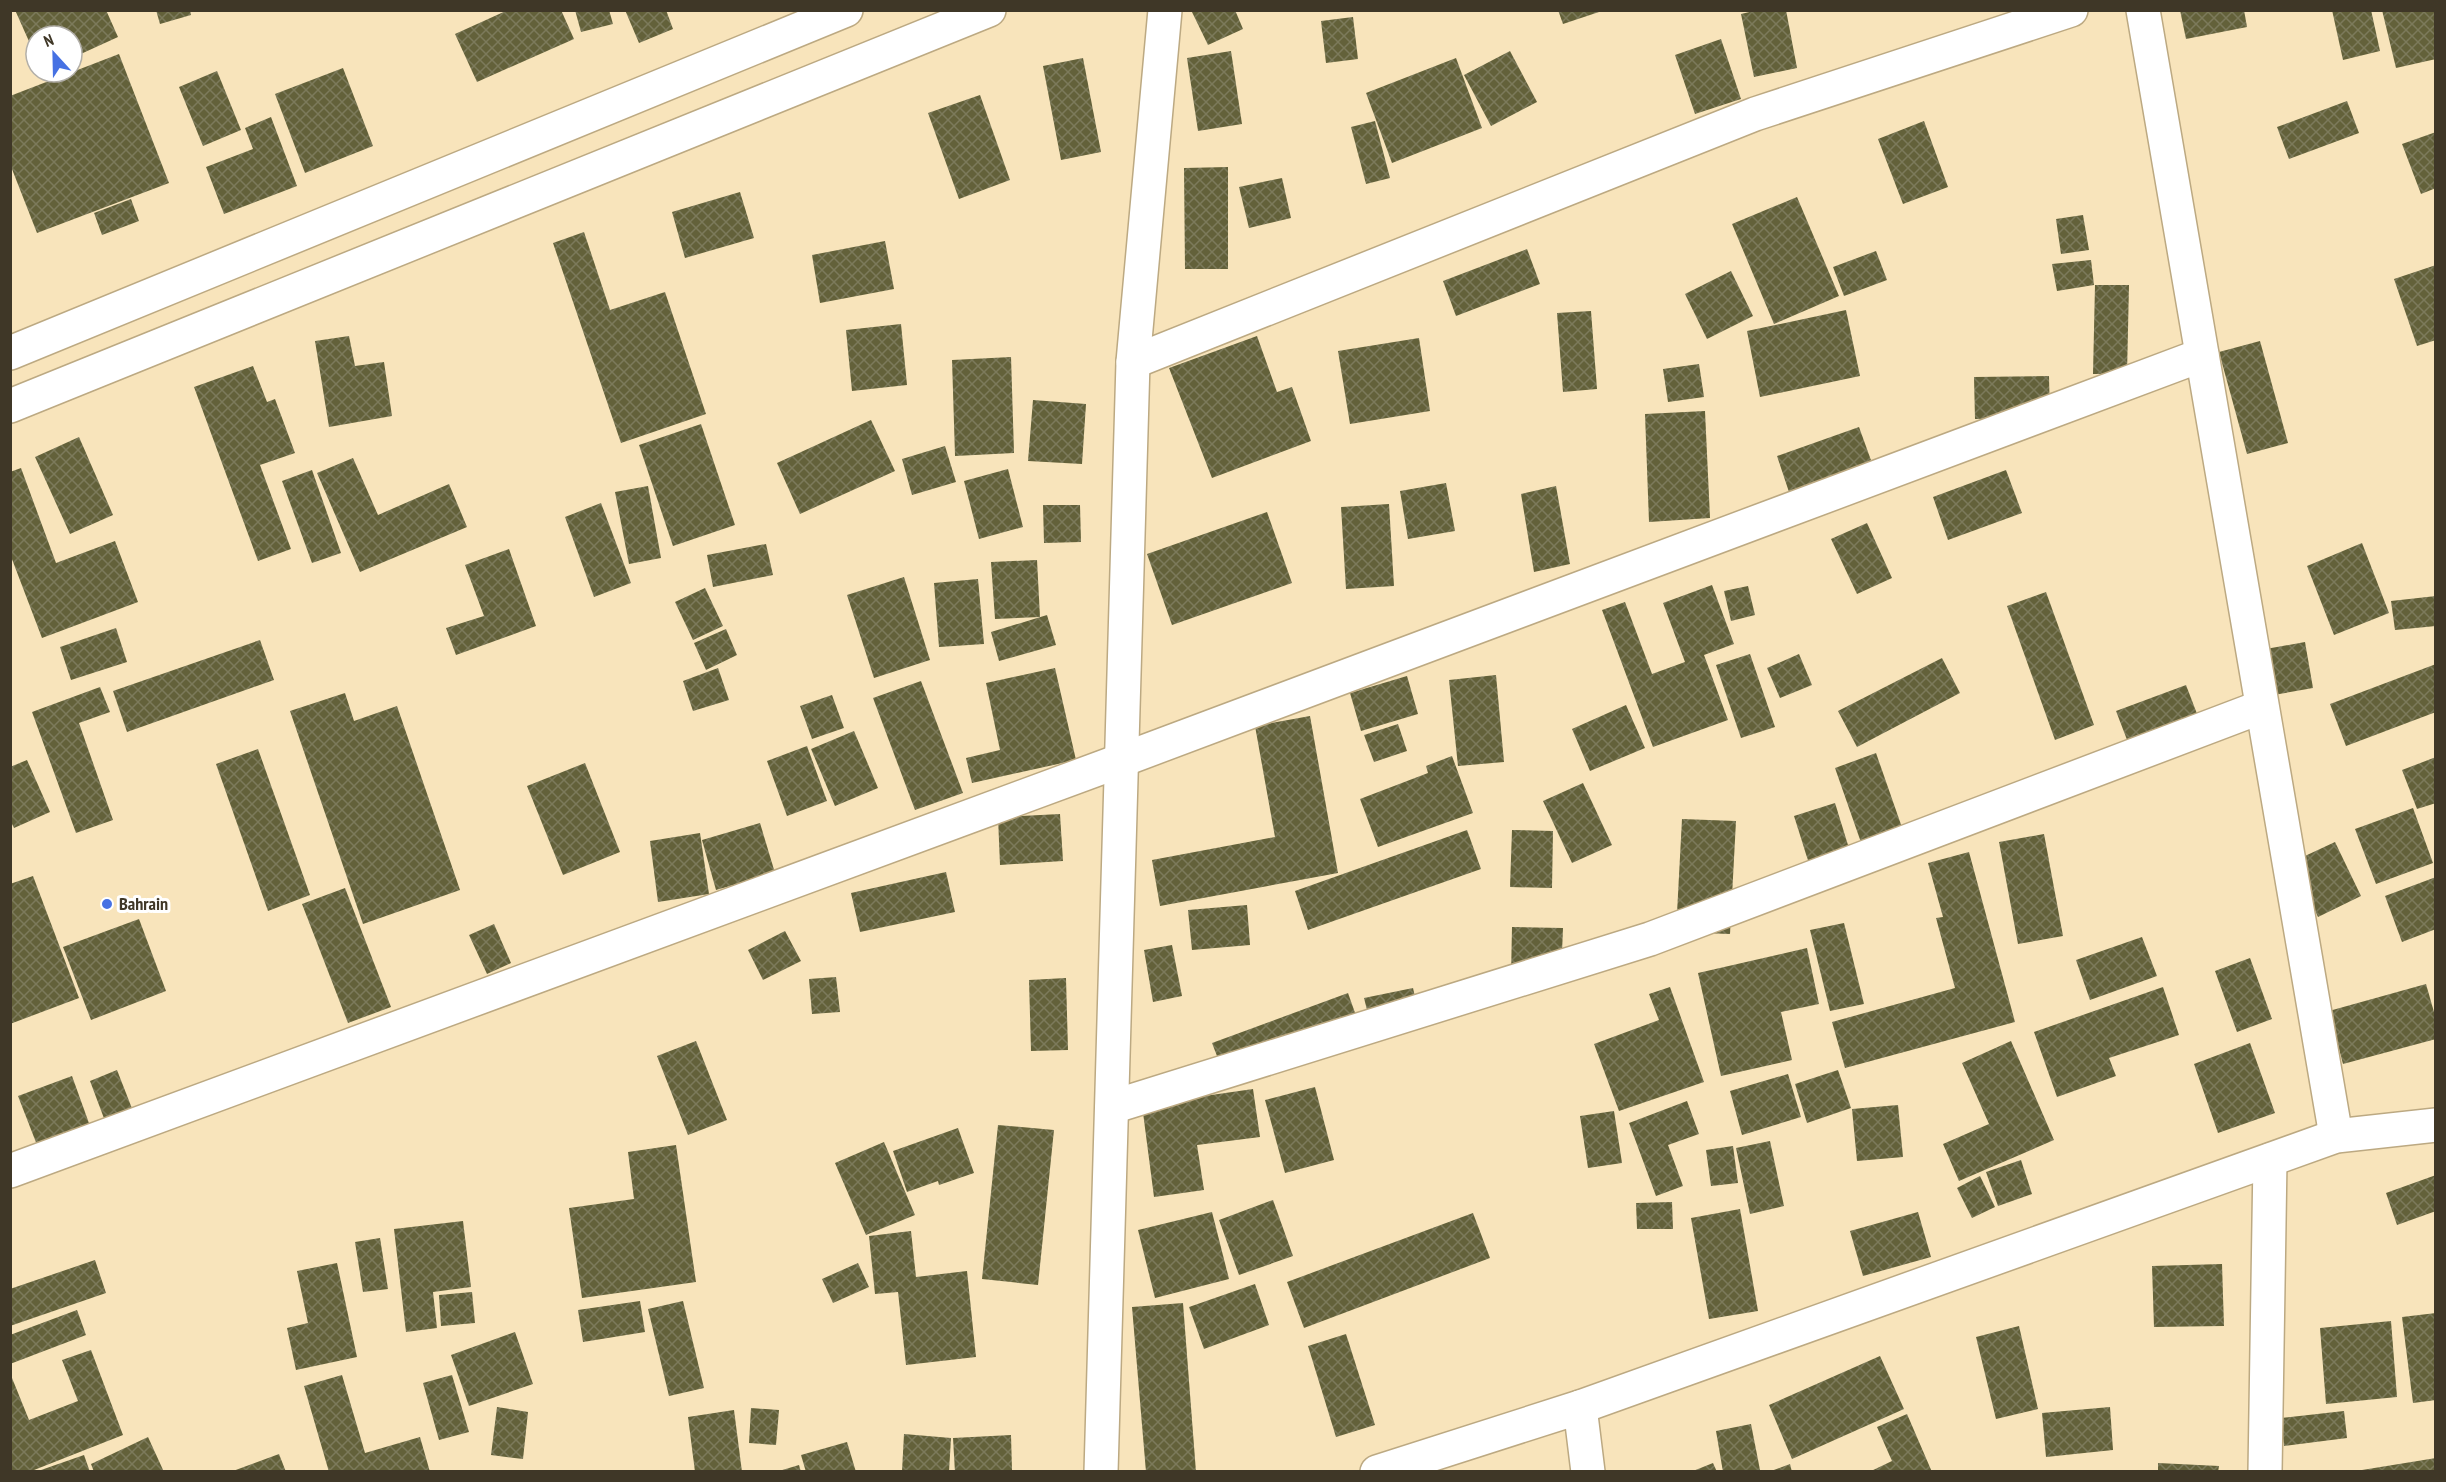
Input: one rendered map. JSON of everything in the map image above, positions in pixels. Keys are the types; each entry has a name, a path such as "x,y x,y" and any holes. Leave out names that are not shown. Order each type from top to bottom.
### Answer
{"street":[{"path":"10,353 846,10"},
{"path":"10,406 989,10"},
{"path":"1101,1472 1133,362 1165,10"},
{"path":"1133,362 1755,114 2071,10"},
{"path":"2143,10 2336,1136"},
{"path":"10,1171 1122,760 2202,355"},
{"path":"1112,1107 1650,939 2261,707"},
{"path":"1377,1472 1580,1407 2336,1136 2436,1125"},
{"path":"2265,1472 2270,1160"},
{"path":"1580,1407 1588,1472"}],"building":[{"path":"15,10 106,10 118,37 84,53 84,24 24,24 24,30"},
{"path":"156,10 190,10 191,15 160,24"},
{"path":"508,10 561,10 574,39 477,82 455,34"},
{"path":"575,10 609,10 613,24 581,32"},
{"path":"625,10 666,10 673,29 639,43"},
{"path":"1191,10 1235,10 1243,29 1208,45"},
{"path":"1558,10 1602,10 1602,11 1563,24"},
{"path":"1758,10 1786,10 1797,68 1754,77 1741,14"},
{"path":"2180,10 2244,10 2247,27 2186,39"},
{"path":"2332,10 2371,10 2380,51 2343,60"},
{"path":"2382,10 2436,10 2436,59 2396,68"},
{"path":"1353,17 1358,59 1326,63 1321,21"},
{"path":"1721,39 1741,99 1695,114 1675,55"},
{"path":"1231,51 1242,124 1198,131 1187,58"},
{"path":"1510,51 1537,102 1491,126 1464,75"},
{"path":"119,54 169,183 37,233 10,164 10,96 41,84 84,84 84,67"},
{"path":"1083,58 1101,152 1061,160 1043,66"},
{"path":"1456,58 1482,128 1392,163 1366,93"},
{"path":"343,68 373,146 305,173 275,94"},
{"path":"217,71 241,130 203,146 179,87"},
{"path":"980,95 1010,180 959,199 928,113"},
{"path":"2347,101 2359,133 2289,159 2277,127"},
{"path":"271,117 297,186 224,214 206,167 253,149 245,128"},
{"path":"1375,121 1390,178 1366,184 1351,127"},
{"path":"1924,121 1948,187 1903,204 1878,139"},
{"path":"2436,132 2436,188 2421,194 2402,144"},
{"path":"1228,167 1228,269 1185,269 1184,168"},
{"path":"1282,178 1291,218 1249,228 1239,187"},
{"path":"740,192 754,238 685,258 672,212"},
{"path":"1797,197 1839,296 1774,324 1732,224"},
{"path":"131,199 139,221 102,235 94,213"},
{"path":"2083,215 2089,250 2061,254 2056,219"},
{"path":"584,232 610,310 665,292 706,414 621,443 553,243"},
{"path":"885,241 894,289 820,303 812,255"},
{"path":"1527,249 1540,284 1456,316 1443,281"},
{"path":"1876,251 1887,280 1844,296 1833,267"},
{"path":"2091,260 2094,285 2057,291 2052,264"},
{"path":"2436,265 2436,340 2417,346 2394,279"},
{"path":"1731,271 1753,316 1707,339 1685,294"},
{"path":"2095,285 2129,285 2127,374 2093,374"},
{"path":"1846,310 1860,376 1760,397 1747,331"},
{"path":"1591,311 1597,389 1563,392 1557,313"},
{"path":"901,324 907,385 852,391 846,330"},
{"path":"349,336 355,366 384,362 392,416 329,427 315,341"},
{"path":"1257,336 1277,392 1292,387 1311,441 1212,478 1169,368"},
{"path":"1419,338 1430,411 1350,424 1338,351"},
{"path":"2260,341 2288,443 2247,454 2219,352"},
{"path":"1011,357 1014,453 955,456 952,360"},
{"path":"1699,364 1704,397 1668,402 1663,369"},
{"path":"253,366 267,402 275,399 295,453 260,465 291,549 258,561 194,387"},
{"path":"2049,376 2050,418 1975,419 1974,377"},
{"path":"1033,400 1086,404 1082,464 1028,461"},
{"path":"1705,411 1710,518 1649,522 1645,414"},
{"path":"871,420 895,471 800,514 777,463"},
{"path":"701,424 735,525 673,546 639,445"},
{"path":"1859,427 1872,463 1789,492 1777,456"},
{"path":"79,437 113,515 70,534 35,457"},
{"path":"945,446 956,482 912,495 902,459"},
{"path":"353,458 378,515 449,484 467,527 360,572 317,473"},
{"path":"21,468 56,563 115,541 138,602 42,638 10,554 10,472"},
{"path":"1008,469 1023,527 979,539 964,481"},
{"path":"312,470 341,553 312,563 282,481"},
{"path":"2006,470 2022,513 1948,540 1933,497"},
{"path":"1446,483 1455,531 1408,539 1400,491"},
{"path":"648,486 661,558 629,564 615,492"},
{"path":"1556,486 1570,564 1534,572 1521,494"},
{"path":"601,503 631,583 594,597 565,517"},
{"path":"1389,504 1394,586 1346,589 1341,507"},
{"path":"1043,505 1080,505 1081,542 1044,543"},
{"path":"1267,512 1292,583 1172,625 1147,554"},
{"path":"1867,523 1892,578 1857,594 1831,539"},
{"path":"2362,543 2389,613 2334,635 2307,566"},
{"path":"766,544 773,575 713,587 707,555"},
{"path":"509,549 536,626 456,655 446,628 484,616 465,565"},
{"path":"1037,560 1040,617 995,619 991,562"},
{"path":"904,577 930,660 874,678 847,595"},
{"path":"978,579 984,644 939,647 934,583"},
{"path":"1712,585 1734,644 1704,655 1728,720 1653,747 1602,610 1625,602 1652,674 1685,662 1663,603"},
{"path":"1748,586 1755,615 1731,621 1724,591"},
{"path":"705,588 723,626 693,640 675,602"},
{"path":"2046,592 2094,725 2055,740 2007,606"},
{"path":"2436,596 2436,626 2395,630 2391,601"},
{"path":"1047,615 1056,645 999,661 991,632"},
{"path":"116,628 127,662 71,680 60,647"},
{"path":"726,629 737,655 706,670 694,643"},
{"path":"260,640 274,680 127,732 113,691"},
{"path":"2305,642 2313,688 2257,698 2249,652"},
{"path":"1750,654 1775,727 1741,738 1716,665"},
{"path":"1799,654 1812,685 1780,698 1767,668"},
{"path":"1942,658 1960,693 1857,747 1838,711"},
{"path":"2436,664 2436,712 2346,746 2330,704"},
{"path":"718,668 729,700 693,711 683,681"},
{"path":"1055,668 1076,760 972,783 966,758 1000,750 986,683"},
{"path":"1496,675 1504,762 1458,766 1449,680"},
{"path":"1407,676 1418,714 1361,731 1350,693"},
{"path":"921,681 963,793 915,810 873,698"},
{"path":"2186,685 2199,719 2129,745 2116,711"},
{"path":"100,687 110,712 79,723 113,820 76,833 32,712"},
{"path":"345,693 354,721 397,706 460,890 363,924 290,711"},
{"path":"832,695 844,728 812,739 800,706"},
{"path":"1626,705 1645,748 1590,771 1572,729"},
{"path":"1310,716 1338,873 1160,906 1152,860 1275,837 1255,726"},
{"path":"1398,724 1407,751 1374,762 1364,735"},
{"path":"854,731 878,788 835,806 811,749"},
{"path":"807,746 827,801 787,816 767,761"},
{"path":"258,749 310,895 268,911 216,764"},
{"path":"1876,753 1905,836 1864,851 1835,768"},
{"path":"1452,756 1473,813 1378,847 1360,799 1428,773 1426,766"},
{"path":"2436,757 2436,803 2417,809 2402,770"},
{"path":"27,760 50,812 14,828 10,820 10,767"},
{"path":"585,763 620,852 563,875 527,786"},
{"path":"1583,783 1612,845 1572,863 1543,801"},
{"path":"1835,803 1852,858 1811,870 1794,816"},
{"path":"2413,808 2433,863 2376,884 2355,829"},
{"path":"1060,814 1063,861 1000,865 998,817"},
{"path":"1682,819 1736,821 1730,934 1676,932"},
{"path":"760,823 775,873 716,890 702,840"},
{"path":"1467,830 1481,869 1308,930 1295,891"},
{"path":"1512,830 1553,831 1552,888 1510,887"},
{"path":"700,833 709,894 658,902 650,841"},
{"path":"2044,834 2063,936 2018,944 1999,842"},
{"path":"2335,842 2361,896 2318,917 2292,862"},
{"path":"1969,852 2015,1022 1845,1068 1832,1022 1955,988 1936,918 1943,917 1928,863"},
{"path":"946,872 955,912 860,932 851,893"},
{"path":"33,876 79,998 10,1024 10,884"},
{"path":"2436,877 2436,929 2402,942 2385,896"},
{"path":"345,888 391,1007 348,1023 302,904"},
{"path":"1247,905 1250,945 1192,950 1188,910"},
{"path":"139,919 166,991 91,1020 63,947"},
{"path":"1844,923 1864,1004 1830,1011 1810,930"},
{"path":"494,924 511,963 487,974 469,935"},
{"path":"1512,927 1563,928 1561,977 1511,976"},
{"path":"785,931 801,961 763,980 748,950"},
{"path":"2142,937 2157,976 2090,1000 2076,960"},
{"path":"1172,945 1182,996 1153,1002 1144,950"},
{"path":"1807,948 1819,1004 1781,1012 1792,1060 1721,1076 1698,973"},
{"path":"2250,958 2272,1019 2237,1032 2215,971"},
{"path":"836,977 840,1012 812,1014 809,979"},
{"path":"1066,978 1068,1050 1031,1051 1029,980"},
{"path":"2426,984 2436,1019 2436,1039 2343,1064 2329,1011"},
{"path":"1670,987 1704,1082 1619,1111 1594,1044 1659,1020 1649,994"},
{"path":"2163,987 2179,1035 2109,1058 2116,1076 2057,1097 2034,1032"},
{"path":"1413,988 1419,1014 1371,1026 1364,998"},
{"path":"1348,993 1359,1024 1224,1074 1212,1043"},
{"path":"696,1041 727,1120 688,1135 657,1056"},
{"path":"2011,1041 2054,1140 1959,1181 1943,1144 1989,1124 1962,1063"},
{"path":"2250,1043 2275,1113 2218,1133 2194,1064"},
{"path":"117,1070 133,1111 105,1121 90,1081"},
{"path":"1838,1070 1851,1108 1807,1123 1795,1084"},
{"path":"1788,1074 1801,1117 1742,1135 1730,1091"},
{"path":"72,1076 90,1126 37,1145 18,1096"},
{"path":"1315,1087 1334,1160 1285,1173 1265,1100"},
{"path":"1253,1089 1260,1137 1197,1145 1204,1190 1154,1197 1142,1105"},
{"path":"1687,1101 1699,1134 1668,1145 1683,1186 1656,1196 1629,1123"},
{"path":"1898,1105 1903,1157 1857,1161 1852,1109"},
{"path":"1614,1111 1622,1163 1588,1168 1580,1116"},
{"path":"998,1125 1054,1130 1038,1285 982,1279"},
{"path":"958,1128 974,1173 939,1185 938,1181 907,1192 893,1151"},
{"path":"1770,1141 1784,1206 1750,1214 1736,1148"},
{"path":"884,1142 915,1215 866,1235 835,1163"},
{"path":"676,1145 696,1282 582,1298 569,1208 634,1199 628,1152"},
{"path":"1733,1146 1738,1183 1711,1186 1706,1150"},
{"path":"2021,1160 2032,1194 1998,1206 1986,1172"},
{"path":"2436,1175 2436,1211 2397,1225 2386,1193"},
{"path":"1980,1176 1995,1207 1972,1218 1957,1188"},
{"path":"1273,1200 1293,1256 1239,1275 1219,1220"},
{"path":"1672,1202 1673,1229 1637,1229 1636,1203"},
{"path":"1740,1209 1758,1311 1709,1319 1691,1218"},
{"path":"1212,1212 1229,1279 1155,1298 1138,1230"},
{"path":"1918,1212 1931,1257 1863,1276 1850,1231"},
{"path":"1473,1213 1490,1258 1304,1328 1287,1282"},
{"path":"463,1221 471,1287 433,1292 437,1328 406,1332 394,1229"},
{"path":"911,1231 916,1277 967,1271 976,1357 906,1365 898,1292 875,1294 869,1236"},
{"path":"380,1238 388,1289 363,1292 355,1242"},
{"path":"95,1260 106,1293 10,1326 10,1289"},
{"path":"337,1263 357,1357 296,1370 287,1328 308,1323 297,1271"},
{"path":"858,1263 869,1287 833,1303 822,1279"},
{"path":"2222,1264 2224,1326 2154,1327 2152,1266"},
{"path":"1255,1284 1269,1325 1204,1349 1189,1307"},
{"path":"472,1292 475,1323 441,1326 439,1295"},
{"path":"640,1301 645,1332 583,1342 578,1310"},
{"path":"683,1301 704,1388 669,1396 648,1309"},
{"path":"1183,1303 1196,1472 1146,1472 1132,1307"},
{"path":"77,1310 86,1335 10,1364 10,1335"},
{"path":"2436,1313 2436,1400 2413,1403 2402,1317"},
{"path":"2391,1321 2397,1397 2326,1404 2320,1328"},
{"path":"2019,1326 2038,1409 1996,1419 1976,1337"},
{"path":"515,1332 533,1384 469,1406 451,1355"},
{"path":"1346,1334 1375,1425 1336,1437 1308,1346"},
{"path":"91,1350 123,1435 29,1472 10,1472 10,1373 29,1420 78,1401 62,1360"},
{"path":"1880,1356 1904,1409 1792,1459 1769,1405"},
{"path":"342,1375 365,1453 420,1437 430,1472 329,1472 304,1386"},
{"path":"452,1375 469,1432 439,1440 423,1383"},
{"path":"497,1407 528,1412 523,1459 491,1455"},
{"path":"2110,1407 2113,1450 2046,1457 2042,1413"},
{"path":"751,1408 779,1410 776,1445 749,1443"},
{"path":"734,1410 742,1472 695,1472 688,1417"},
{"path":"2344,1411 2347,1438 2284,1446 2281,1418"},
{"path":"1907,1414 1932,1472 1869,1472 1892,1461 1877,1427"},
{"path":"1751,1424 1760,1470 1723,1472 1716,1431"},
{"path":"904,1434 951,1438 949,1472 902,1471"},
{"path":"1011,1435 1012,1470 955,1472 953,1438"},
{"path":"148,1437 164,1472 94,1472 91,1464"},
{"path":"847,1442 856,1472 806,1472 801,1455"},
{"path":"279,1454 286,1472 233,1472 233,1471"},
{"path":"84,1455 90,1472 41,1472 41,1470"},
{"path":"2436,1458 2436,1472 2362,1472 2362,1470"},
{"path":"1713,1463 1717,1472 1693,1472 1693,1471"},
{"path":"2158,1463 2219,1466 2218,1472 2158,1472"},
{"path":"1790,1464 1792,1472 1771,1472 1771,1471"},
{"path":"799,1465 801,1472 779,1472 779,1471"}],"place":[{"name":"Bahrain","path":"107,904"}]}
